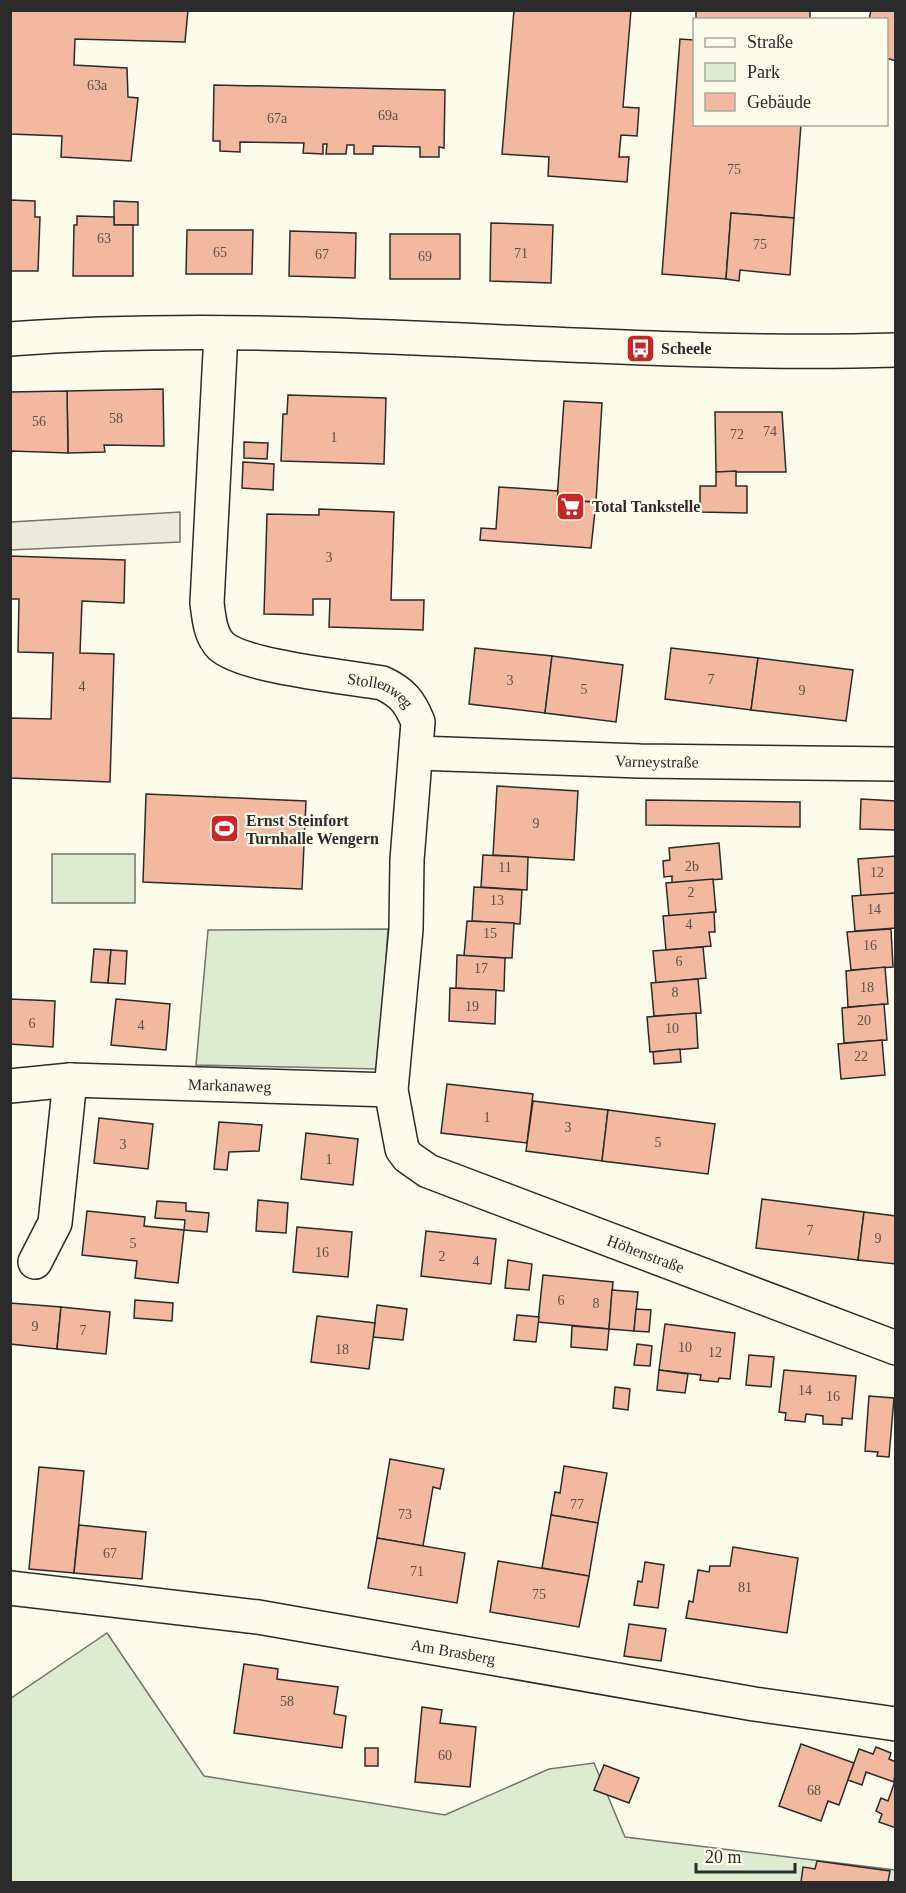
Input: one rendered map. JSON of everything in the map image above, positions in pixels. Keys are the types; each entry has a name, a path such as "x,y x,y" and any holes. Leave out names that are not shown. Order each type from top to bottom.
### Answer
{"street":[{"path":"10,339 147,332 787,353 896,350"},
{"name":"Stollenweg","path":"221,333 207,603 210,626 222,646 253,660 382,683 397,690 411,704 418,722 407,860 406,929 398,1036 391,1090 402,1149"},
{"name":"Varneystraße","path":"417,753 640,761 896,764"},
{"path":"35,1262 55,1223 70,1080"},
{"name":"Markanaweg","path":"10,1086 70,1080 391,1090"},
{"name":"Höhenstraße","path":"402,1149 408,1157 428,1171 896,1348"},
{"name":"Am Brasberg","path":"10,1588 258,1617 754,1704 896,1724"}],"green space":[{"path":"52,854 135,854 135,903 52,903"},
{"path":"388,929 379,1069 196,1065 208,930"},
{"path":"107,1633 204,1776 445,1815 549,1769 594,1763 625,1837 895,1870 895,1882 11,1882 10,1699"}],"shaded area":[{"path":"180,512 180,542 11,550 11,522"}],"building":[{"path":"10,10 188,10 185,42 75,39 74,65 127,68 128,97 138,98 131,161 61,157 62,136 10,134"},
{"path":"514,10 631,10 623,107 639,108 637,136 621,135 619,157 629,157 627,182 548,176 549,157 502,154"},
{"path":"696,10 810,10 810,18 696,18"},
{"path":"871,10 896,10 896,61 888,59 888,18 869,18"},
{"path":"680,39 693,40 693,126 801,126 794,218 731,213 726,279 662,274"},
{"path":"214,85 445,90 444,148 439,147 439,157 420,157 420,147 373,146 373,154 354,154 354,145 347,145 346,154 326,154 327,144 323,144 323,154 303,153 304,143 240,142 240,152 220,151 220,141 213,141"},
{"path":"11,200 35,201 35,217 40,217 38,271 10,271"},
{"path":"114,201 138,202 138,225 114,225"},
{"path":"731,213 794,218 790,275 740,270 739,281 726,279"},
{"path":"77,216 114,217 114,225 133,225 133,276 73,276 74,225 77,225"},
{"path":"491,223 553,225 551,283 490,281"},
{"path":"187,230 253,230 252,274 186,274"},
{"path":"290,231 356,233 355,278 289,276"},
{"path":"390,234 460,234 460,279 390,279"},
{"path":"163,389 164,446 104,445 105,452 68,453 67,391"},
{"path":"67,391 68,453 12,451 10,459 10,392"},
{"path":"288,395 386,398 384,464 281,461 283,414 287,414"},
{"path":"564,401 602,403 596,502 557,500"},
{"path":"715,412 782,412 786,472 716,472"},
{"path":"244,442 268,443 267,459 244,458"},
{"path":"243,462 274,464 273,490 242,488"},
{"path":"736,471 736,486 747,486 747,513 700,512 700,486 716,486 716,472"},
{"path":"499,487 558,491 557,500 596,502 591,548 480,540 481,528 496,529"},
{"path":"319,509 394,512 391,600 424,600 423,630 329,627 330,599 313,599 313,615 264,614 267,514 319,515"},
{"path":"10,556 125,560 124,603 82,601 80,653 114,654 110,782 10,778 10,718 51,719 53,653 18,652 19,599 10,599"},
{"path":"475,648 552,656 545,713 469,704"},
{"path":"671,648 758,658 751,710 665,699"},
{"path":"552,656 623,665 616,722 545,713"},
{"path":"758,658 853,670 846,721 751,710"},
{"path":"497,786 578,791 574,860 493,855"},
{"name":"Ernst Steinfort Turnhalle Wengern","path":"146,794 306,801 302,889 143,882"},
{"path":"861,799 896,801 896,830 860,829"},
{"path":"646,800 800,802 800,827 646,825"},
{"path":"719,843 722,879 672,883 672,876 664,877 663,861 670,860 669,848"},
{"path":"483,855 528,857 527,890 481,887"},
{"path":"896,856 896,893 861,896 858,859"},
{"path":"713,879 716,912 669,916 666,883"},
{"path":"474,887 522,890 520,924 472,921"},
{"path":"896,893 896,928 855,931 852,896"},
{"path":"714,912 715,932 709,932 711,946 666,950 663,916"},
{"path":"467,921 514,923 512,958 464,956"},
{"path":"891,929 893,967 851,970 847,932"},
{"path":"703,947 706,978 656,983 653,951"},
{"path":"94,949 111,950 108,983 91,982"},
{"path":"111,950 127,951 125,984 108,983"},
{"path":"457,955 505,958 504,991 456,988"},
{"path":"885,967 888,1004 848,1007 846,971"},
{"path":"698,979 701,1013 654,1016 651,983"},
{"path":"450,988 496,990 495,1024 449,1021"},
{"path":"10,999 55,1001 53,1047 10,1044"},
{"path":"116,999 170,1004 166,1050 111,1045"},
{"path":"884,1004 887,1040 844,1043 842,1008"},
{"path":"696,1013 698,1048 650,1052 647,1017"},
{"path":"882,1040 885,1075 841,1079 838,1044"},
{"path":"680,1049 681,1062 654,1064 653,1052"},
{"path":"447,1084 533,1094 527,1143 441,1133"},
{"path":"533,1101 608,1110 602,1161 526,1151"},
{"path":"608,1110 715,1124 708,1174 602,1161"},
{"path":"99,1118 153,1124 148,1169 94,1163"},
{"path":"219,1122 262,1125 259,1151 229,1152 227,1170 214,1169"},
{"path":"306,1133 358,1139 353,1185 301,1179"},
{"path":"762,1199 864,1212 858,1260 756,1248"},
{"path":"258,1200 288,1203 286,1233 256,1231"},
{"path":"157,1201 186,1203 186,1211 209,1213 207,1232 184,1230 185,1220 155,1218"},
{"path":"87,1211 145,1217 144,1226 184,1230 178,1283 135,1278 137,1261 82,1255"},
{"path":"864,1212 896,1216 896,1264 858,1260"},
{"path":"297,1227 352,1232 348,1277 293,1272"},
{"path":"426,1231 496,1239 491,1284 421,1276"},
{"path":"508,1260 532,1264 529,1290 505,1288"},
{"path":"543,1275 613,1282 609,1329 538,1322"},
{"path":"612,1290 638,1292 634,1331 609,1329"},
{"path":"135,1300 173,1303 172,1321 134,1318"},
{"path":"10,1303 61,1307 57,1349 10,1344"},
{"path":"377,1305 407,1309 403,1340 373,1337"},
{"path":"61,1307 110,1312 106,1354 57,1349"},
{"path":"636,1309 651,1310 649,1332 634,1331"},
{"path":"517,1315 539,1317 536,1342 514,1340"},
{"path":"317,1316 375,1323 369,1369 311,1362"},
{"path":"665,1324 735,1333 730,1379 719,1378 718,1382 700,1380 701,1375 659,1370"},
{"path":"572,1326 609,1329 607,1350 571,1347"},
{"path":"637,1344 652,1346 650,1366 634,1365"},
{"path":"749,1355 774,1357 771,1387 746,1385"},
{"path":"659,1370 688,1374 685,1393 657,1390"},
{"path":"784,1370 856,1376 852,1419 842,1418 842,1425 823,1424 823,1416 806,1414 805,1422 785,1420 786,1413 779,1412"},
{"path":"615,1387 630,1389 628,1410 613,1408"},
{"path":"869,1396 894,1398 889,1457 877,1456 878,1452 865,1451"},
{"path":"390,1459 444,1469 440,1489 433,1487 423,1546 377,1538"},
{"path":"564,1466 607,1473 598,1523 551,1515 555,1492 560,1493"},
{"path":"39,1467 84,1471 74,1573 29,1569"},
{"path":"551,1515 598,1523 589,1576 542,1568"},
{"path":"79,1525 146,1532 142,1579 74,1573"},
{"path":"377,1538 465,1553 457,1603 368,1588"},
{"path":"733,1547 798,1558 787,1633 686,1618 689,1601 693,1602 698,1570 709,1572 710,1566 730,1566"},
{"path":"498,1561 589,1576 579,1627 490,1612"},
{"path":"645,1562 664,1565 658,1608 634,1605 638,1581 642,1582"},
{"path":"629,1624 666,1629 661,1661 624,1656"},
{"path":"244,1664 278,1669 277,1679 338,1687 334,1714 346,1716 342,1748 234,1733"},
{"path":"422,1707 442,1710 440,1723 476,1727 470,1787 415,1782"},
{"path":"801,1744 854,1763 839,1805 828,1801 821,1821 779,1806"},
{"path":"876,1747 891,1753 889,1759 896,1762 894,1782 866,1772 862,1785 848,1780 859,1749 873,1754"},
{"path":"365,1748 378,1748 378,1766 365,1766"},
{"path":"604,1765 639,1778 629,1803 594,1790"},
{"path":"896,1778 896,1828 879,1822 882,1814 876,1811 881,1798 888,1801"},
{"path":"817,1861 890,1871 888,1882 801,1882 803,1867 815,1869"}],"place":[{"name":"Scheele","path":"640,348"},
{"name":"Total Tankstelle","path":"571,506"},
{"name":"Ernst Steinfort Turnhalle Wengern","path":"225,829"}]}
